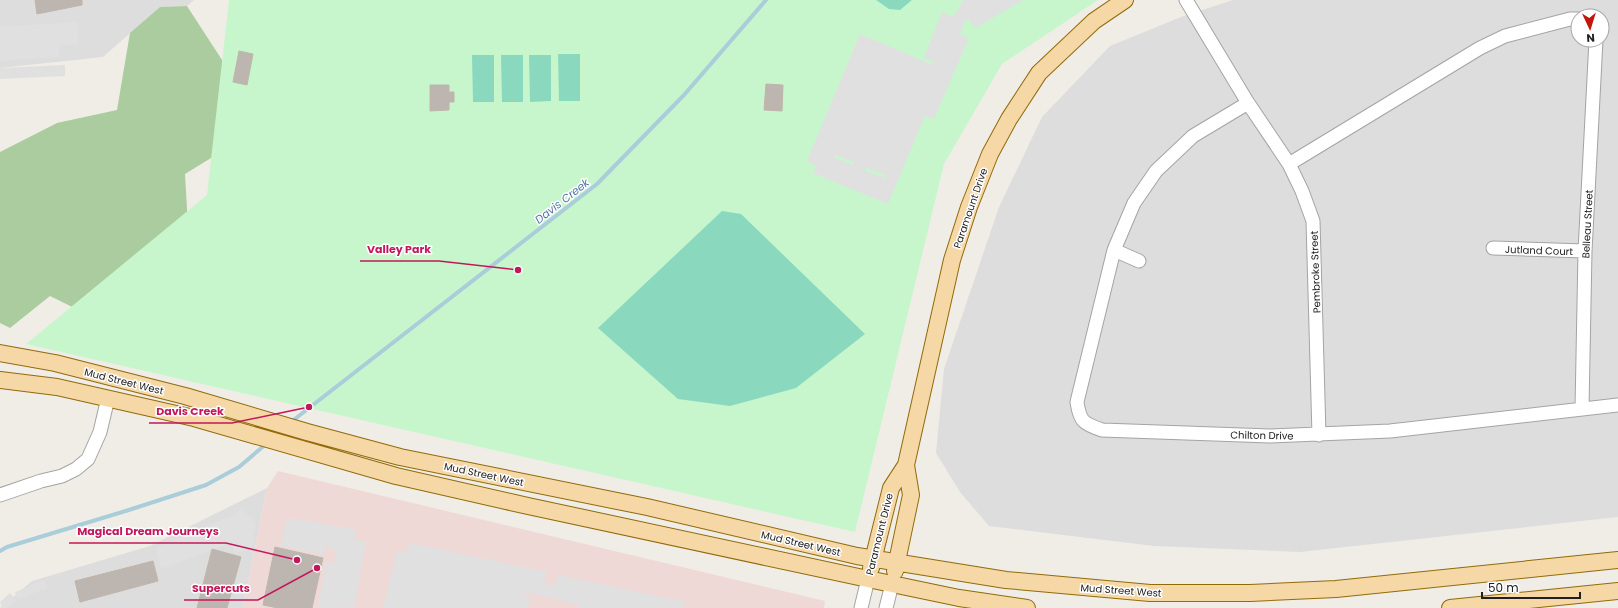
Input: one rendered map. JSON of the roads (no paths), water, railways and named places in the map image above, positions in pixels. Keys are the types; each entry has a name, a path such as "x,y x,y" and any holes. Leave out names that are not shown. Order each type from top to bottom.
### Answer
{"main road":[{"name":"Paramount Drive","path":"868,579 891,488 906,464 952,260 969,207 990,154 1009,119 1039,73 1094,21 1125,0"},
{"name":"Mud Street West","path":"0,353 55,363 184,396 307,432 400,457 646,507 850,554 1006,580 1150,593 1250,592 1336,589 1618,560"},
{"name":"Mud Street West","path":"0,380 57,387 108,398 179,415 412,480 724,550 959,598 1028,608"},
{"name":"Paramount Drive","path":"892,584 911,495 906,464"},
{"path":"1450,608 1618,591"}],"street":[{"name":"Pembroke Street","path":"1186,0 1248,103 1289,164 1302,191 1313,221 1319,434"},
{"path":"1289,164 1480,48 1505,36 1570,19"},
{"name":"Belleau Street","path":"1582,408 1586,252 1596,48"},
{"name":"Chilton Drive","path":"1248,103 1193,136 1156,172 1134,203 1114,250 1077,402 1079,415 1086,424 1102,430 1270,436 1390,431 1618,405"},
{"name":"Jutland Court","path":"1493,248 1586,252"},
{"path":"1114,250 1139,261"},
{"path":"0,495 41,481 62,476 76,469 88,459 100,432 108,398"},
{"name":"Paramount Drive","path":"861,608 868,579"},
{"name":"Paramount Drive","path":"886,608 892,584"}],"waterway":[{"name":"Davis Creek","path":"291,422 597,184 684,95 766,0"},
{"name":"Davis Creek","path":"0,551 7,547 206,485 239,467 266,444"}],"place":[{"name":"Valley Park","path":"518,270"},
{"name":"Davis Creek","path":"309,407"},
{"name":"Magical Dream Journeys","path":"297,560"},
{"name":"Supercuts","path":"317,568"}]}
